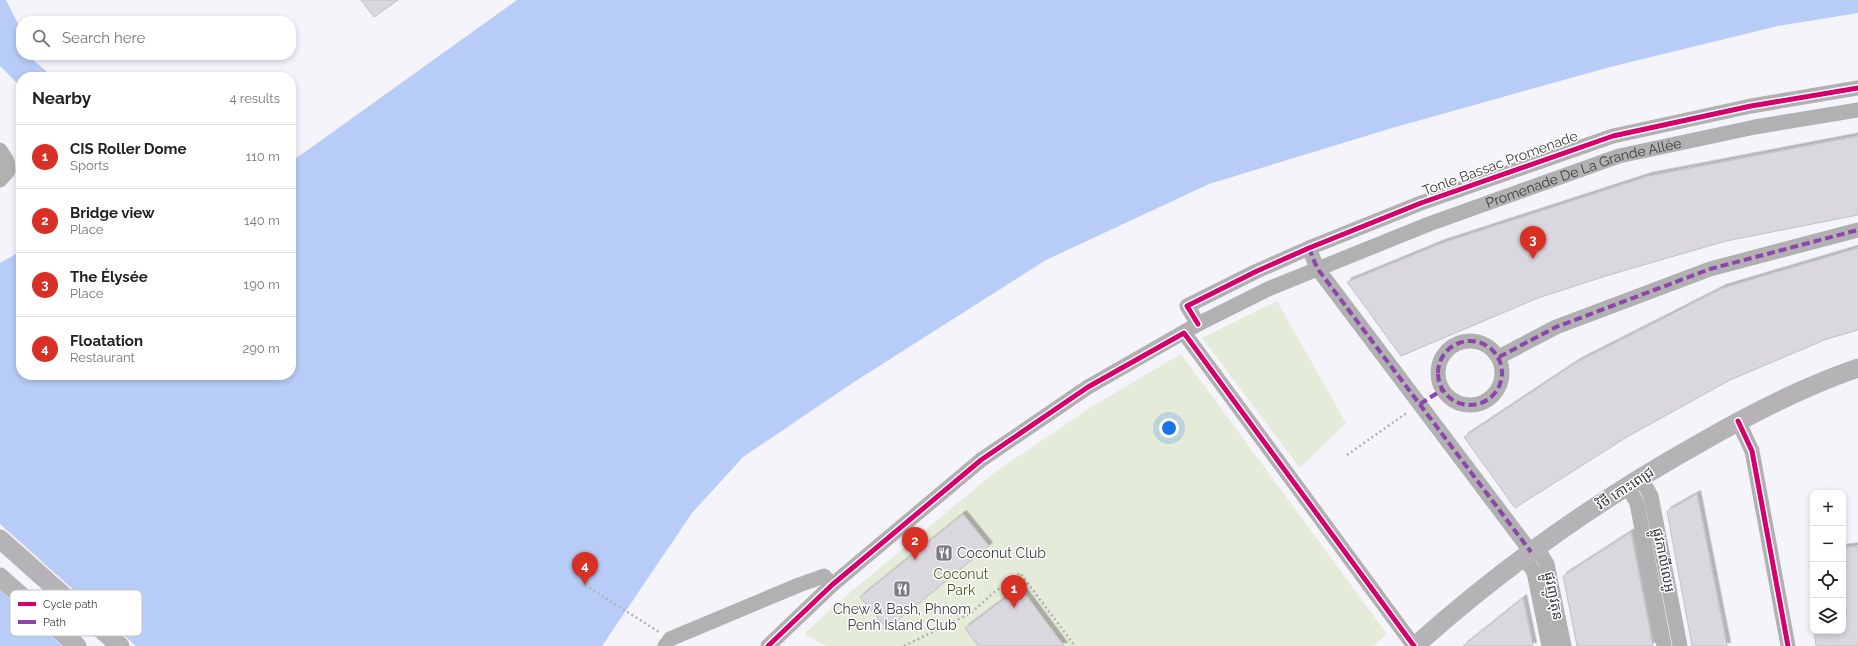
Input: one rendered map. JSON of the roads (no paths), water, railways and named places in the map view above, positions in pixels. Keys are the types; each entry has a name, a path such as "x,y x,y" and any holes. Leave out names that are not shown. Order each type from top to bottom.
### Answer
{"main road":[{"name":"វិថី កោះពេជ្រ","path":"1414,646 1482,589 1530,553 1634,482 1738,421 1800,391 1858,368"},
{"path":"0,539 57,590"},
{"path":"0,577 15,590"},
{"path":"66,636 77,646"},
{"path":"109,636 120,646"}],"street":[{"name":"Tonle Bassac Promenade","path":"1198,324 1187,306 1257,271 1309,248 1421,204 1613,136 1751,106 1858,88"},
{"name":"Promenade De La Grande Allée","path":"768,646 832,585 981,460 1088,387 1198,324 1268,289 1429,224 1619,156 1755,127 1858,110"},
{"path":"0,150 7,161 8,171 0,180"},
{"path":"1499,357 1556,327 1710,268 1858,230"},
{"path":"1309,248 1317,268 1414,408 1530,553"},
{"path":"1184,333 1414,646"},
{"path":"1464,341 1483,343 1499,357 1503,371 1502,380 1494,396 1487,401 1470,406 1461,404 1451,399 1442,390 1438,376 1438,367 1441,358 1447,350 1455,344 1464,341"},
{"path":"1414,408 1442,390"},
{"path":"1738,421 1752,451 1788,646"},
{"name":"ផ្លូវកាលីលេអូ","path":"1634,482 1636,503 1664,646"},
{"name":"ផ្លូវកាលីលេអូ","path":"1634,482 1651,496 1680,646"},
{"name":"ផ្លូវញូវតុន","path":"1530,553 1549,646"},
{"name":"ផ្លូវញូវតុន","path":"1530,553 1547,564 1564,646"},
{"path":"667,643 799,585 824,576 832,585"}],"water":[{"path":"0,0 6,0 16,20 16,60 33,60 47,72 16,72 16,82 0,66"},
{"path":"517,0 1858,0 1858,13 1778,26 1610,67 1392,128 1209,184 1046,260 854,382 743,457 692,513 602,646 0,646 0,263 16,254 16,380 296,380 296,158"}],"place":[{"name":"The Élysée","path":"1533,259"},
{"name":"Coconut Club","path":"944,553"},
{"name":"Bridge view","path":"915,560"},
{"name":"Floatation","path":"585,585"},
{"name":"Chew & Bash, Phnom Penh Island Club","path":"902,589"},
{"name":"CIS Roller Dome","path":"1014,608"}],"park label":[{"name":"Coconut Park","path":"961,582"}]}
